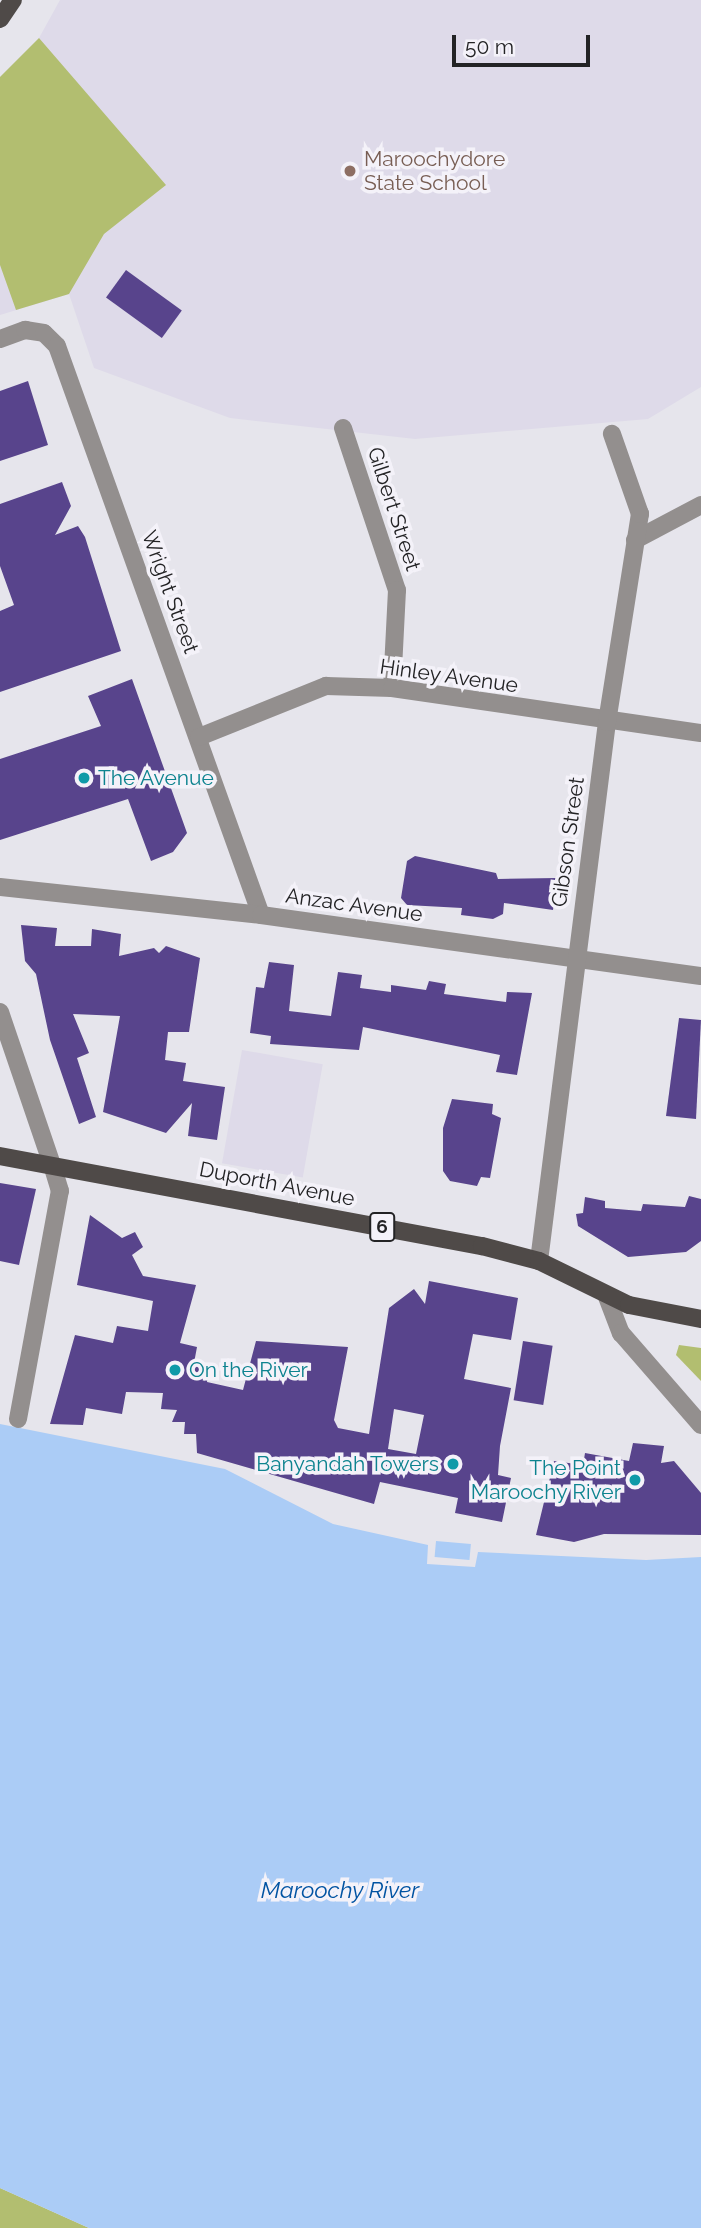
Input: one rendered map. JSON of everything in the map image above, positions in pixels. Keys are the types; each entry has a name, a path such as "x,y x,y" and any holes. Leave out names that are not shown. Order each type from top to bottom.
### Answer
{"main road":[{"path":"0,19 13,0"},
{"name":"Duporth Avenue","path":"0,1156 539,1261 607,1297 701,1319"}],"street":[{"name":"Wright Street","path":"0,339 25,330 44,333 57,346 261,915"},
{"name":"Gilbert Street","path":"343,428 397,590 392,688"},
{"name":"Gibson Street","path":"539,1261 607,722 640,514 612,434"},
{"path":"635,540 701,505"},
{"name":"Hinley Avenue","path":"199,737 326,686 392,688 607,722 701,733"},
{"name":"Anzac Avenue","path":"0,887 261,915 701,976"},
{"path":"0,1012 60,1191 18,1419"},
{"path":"607,1297 621,1333 701,1425"}],"shaded area":[{"name":"Maroochydore State School","path":"60,0 701,0 701,387 648,419 415,439 230,418 94,368 69,294 0,315 0,77 39,38"},
{"path":"242,1050 323,1064 303,1177 222,1163"}],"green space":[{"path":"39,38 166,185 104,234 69,294 16,310 0,265 0,77"},
{"path":"679,1345 701,1348 701,1381 676,1355"},
{"path":"0,2188 89,2228 0,2228"}],"water":[{"name":"Maroochy River","path":"0,1424 225,1469 333,1524 428,1545 427,1564 475,1567 478,1552 646,1560 701,1557 701,2228 89,2228 0,2188"},
{"path":"436,1541 471,1544 469,1560 435,1557"}],"building":[{"path":"126,270 182,311 162,338 106,298"},
{"path":"28,381 48,445 0,461 0,391"},
{"path":"62,482 71,506 55,535 78,526 85,537 121,651 0,692 0,611 14,605 0,566 0,504"},
{"name":"The Avenue","path":"132,679 187,833 173,852 151,861 128,799 0,840 0,759 101,726 88,696"},
{"path":"415,856 496,873 498,879 557,878 553,910 504,903 503,914 493,919 461,915 462,908 407,905 401,898 407,861"},
{"path":"21,925 57,928 55,946 91,946 92,929 121,934 119,956 154,948 159,953 166,946 200,958 189,1032 168,1032 165,1060 186,1063 183,1081 225,1087 217,1140 188,1136 192,1103 166,1133 103,1112 120,1016 73,1014 89,1053 77,1058 96,1117 79,1124 50,1040 36,974 25,961"},
{"path":"269,962 294,965 289,1011 331,1016 338,972 362,975 360,988 391,992 391,985 426,990 429,981 446,984 444,994 506,1002 507,992 532,993 517,1075 496,1072 500,1055 363,1027 359,1050 270,1044 271,1036 250,1033 256,987 264,988"},
{"path":"679,1018 701,1020 696,1119 666,1116"},
{"path":"452,1099 493,1104 492,1114 501,1118 490,1178 481,1177 477,1186 450,1181 443,1171 443,1128"},
{"path":"0,1183 36,1189 19,1265 0,1261"},
{"path":"689,1196 701,1199 701,1241 686,1252 628,1257 578,1226 576,1214 583,1213 585,1197 605,1201 605,1208 641,1211 643,1204 685,1207"},
{"path":"90,1215 122,1238 135,1232 143,1247 132,1255 143,1276 196,1285 180,1343 197,1347 194,1363 209,1366 207,1382 243,1390 256,1341 348,1347 334,1420 338,1428 369,1434 389,1308 414,1289 425,1304 429,1281 518,1298 511,1340 473,1334 464,1379 511,1388 500,1446 498,1475 511,1478 502,1522 455,1513 458,1498 380,1482 374,1504 197,1453 196,1434 184,1434 185,1422 172,1422 177,1410 161,1409 163,1393 126,1392 122,1414 86,1408 83,1425 50,1424 75,1335 113,1343 117,1326 148,1331 153,1301 77,1285","holes":["394,1409 424,1415 416,1454 388,1449"]},
{"path":"523,1341 553,1346 543,1405 514,1400"},
{"name":"The Point Maroochy River","path":"633,1443 664,1446 661,1463 674,1461 701,1493 701,1535 604,1534 574,1542 536,1535 554,1461 583,1465 585,1453 629,1461"}],"place":[{"name":"Maroochydore State School","path":"350,171"},
{"name":"The Avenue","path":"84,778"},
{"name":"On the River","path":"175,1370"},
{"name":"Banyandah Towers","path":"453,1464"},
{"name":"The Point Maroochy River","path":"635,1480"}]}
